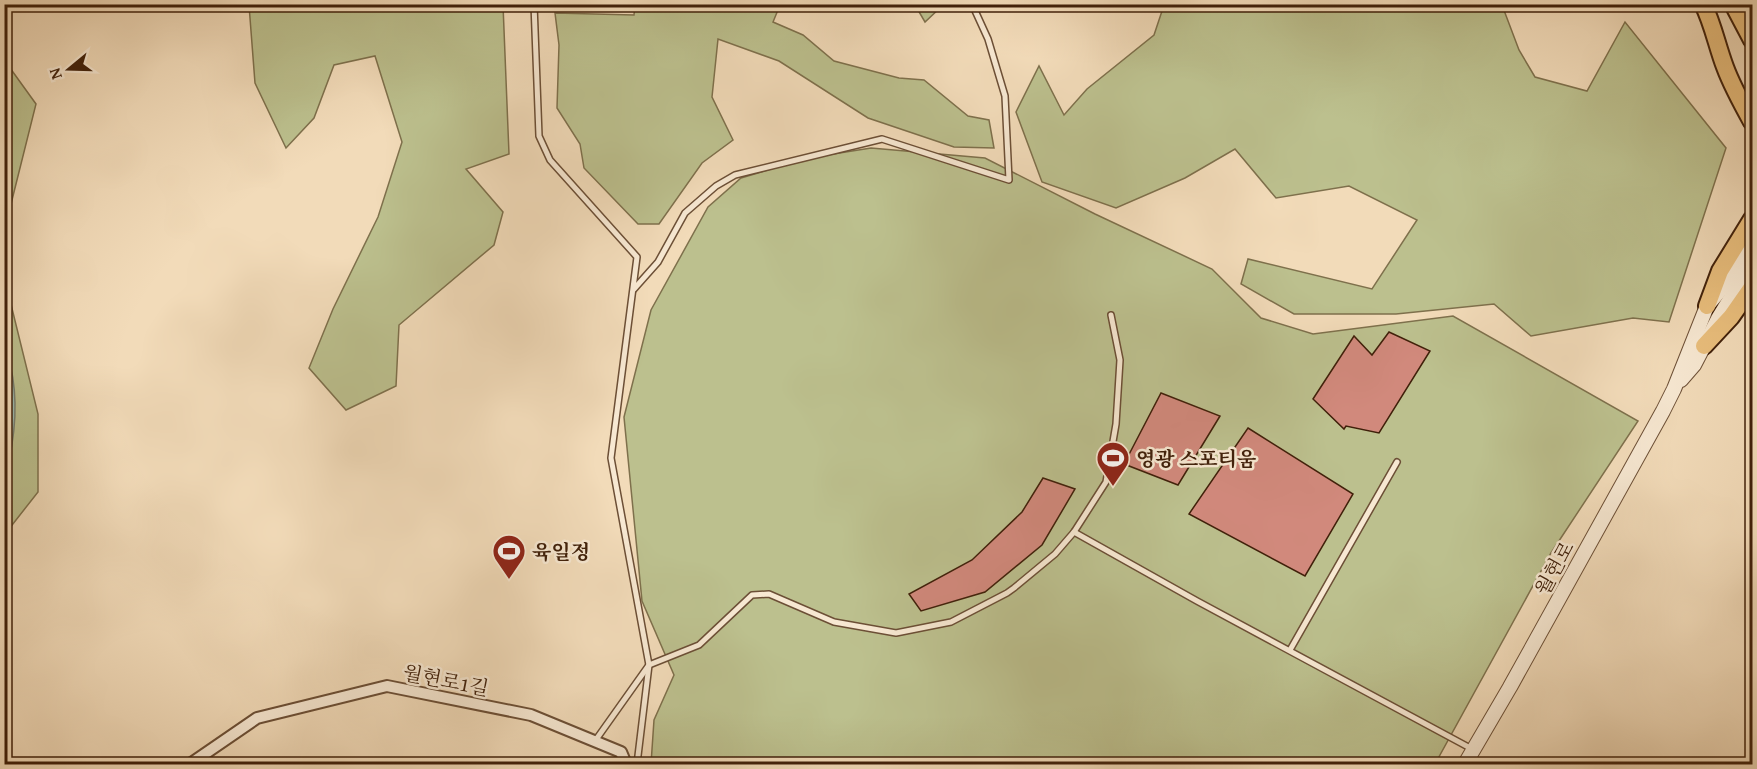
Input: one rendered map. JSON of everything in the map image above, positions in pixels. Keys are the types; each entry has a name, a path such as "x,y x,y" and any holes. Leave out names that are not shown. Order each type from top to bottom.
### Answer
{"main road":[{"path":"1702,4 1737,95 1752,122"},
{"path":"1733,4 1752,40"},
{"path":"1737,95 1740,114 1752,136"},
{"path":"1707,306 1720,271 1752,219"},
{"path":"1704,346 1731,317 1752,287"}],"street":[{"path":"1674,388 1707,306 1732,276 1752,245"},
{"path":"1674,388 1694,365 1719,317 1752,264"},
{"name":"월현로","path":"1465,765 1516,677 1674,388"},
{"name":"월현로1길","path":"190,765 257,718 387,686 531,716 621,752 626,765"}],"lane":[{"path":"534,4 539,136 550,160 638,257 611,458 648,665 637,765"},
{"path":"633,290 658,262 685,213 716,186 735,175 882,139 1009,180 1005,96 988,39 972,4"},
{"path":"595,741 648,665 699,645 752,595 769,594 834,622 896,633 951,622 1007,593 1055,554 1074,532 1106,482 1116,424 1120,360 1111,315"},
{"path":"1290,650 1397,462"},
{"path":"1074,532 1473,750"}],"green space":[{"path":"249,5 503,5 509,154 466,169 503,212 494,245 399,325 396,386 346,410 309,368 333,309 378,217 402,142 375,56 334,65 314,118 286,148 255,83"},
{"path":"635,5 780,5 773,22 803,35 834,61 899,78 924,80 968,116 989,120 994,148 954,147 868,118 779,61 718,39 712,97 733,140 702,163 659,224 638,224 584,168 580,144 557,108 559,45 555,13 634,15"},
{"path":"915,5 943,5 925,22"},
{"path":"1164,5 1502,5 1519,50 1535,77 1587,91 1625,22 1726,148 1669,322 1633,318 1531,336 1494,304 1396,314 1294,314 1241,284 1248,259 1372,289 1417,220 1349,186 1276,198 1235,149 1185,178 1116,208 1042,182 1016,112 1039,66 1064,115 1087,89 1154,35"},
{"path":"5,61 36,104 5,228"},
{"name":"영광 스포티움","path":"871,148 985,158 1095,214 1212,269 1261,318 1313,334 1453,316 1638,421 1551,553 1435,764 651,764 654,720 674,675 642,601 624,417 651,310 708,207 741,178 808,158"},
{"path":"4,276 38,414 38,492 5,534"}],"water":[{"path":"10,364 15,420 5,476 5,370"}],"building":[{"path":"1389,332 1430,351 1379,433 1346,426 1344,429 1313,399 1354,336 1372,355"},
{"path":"1161,393 1220,416 1178,485 1124,464"},
{"path":"1248,428 1353,494 1305,576 1189,514"},
{"path":"1043,478 1075,489 1042,545 985,592 921,611 909,594 972,560 1022,512"}],"place":[{"name":"영광 스포티움","path":"1113,487"},
{"name":"육일정","path":"509,580"}]}
